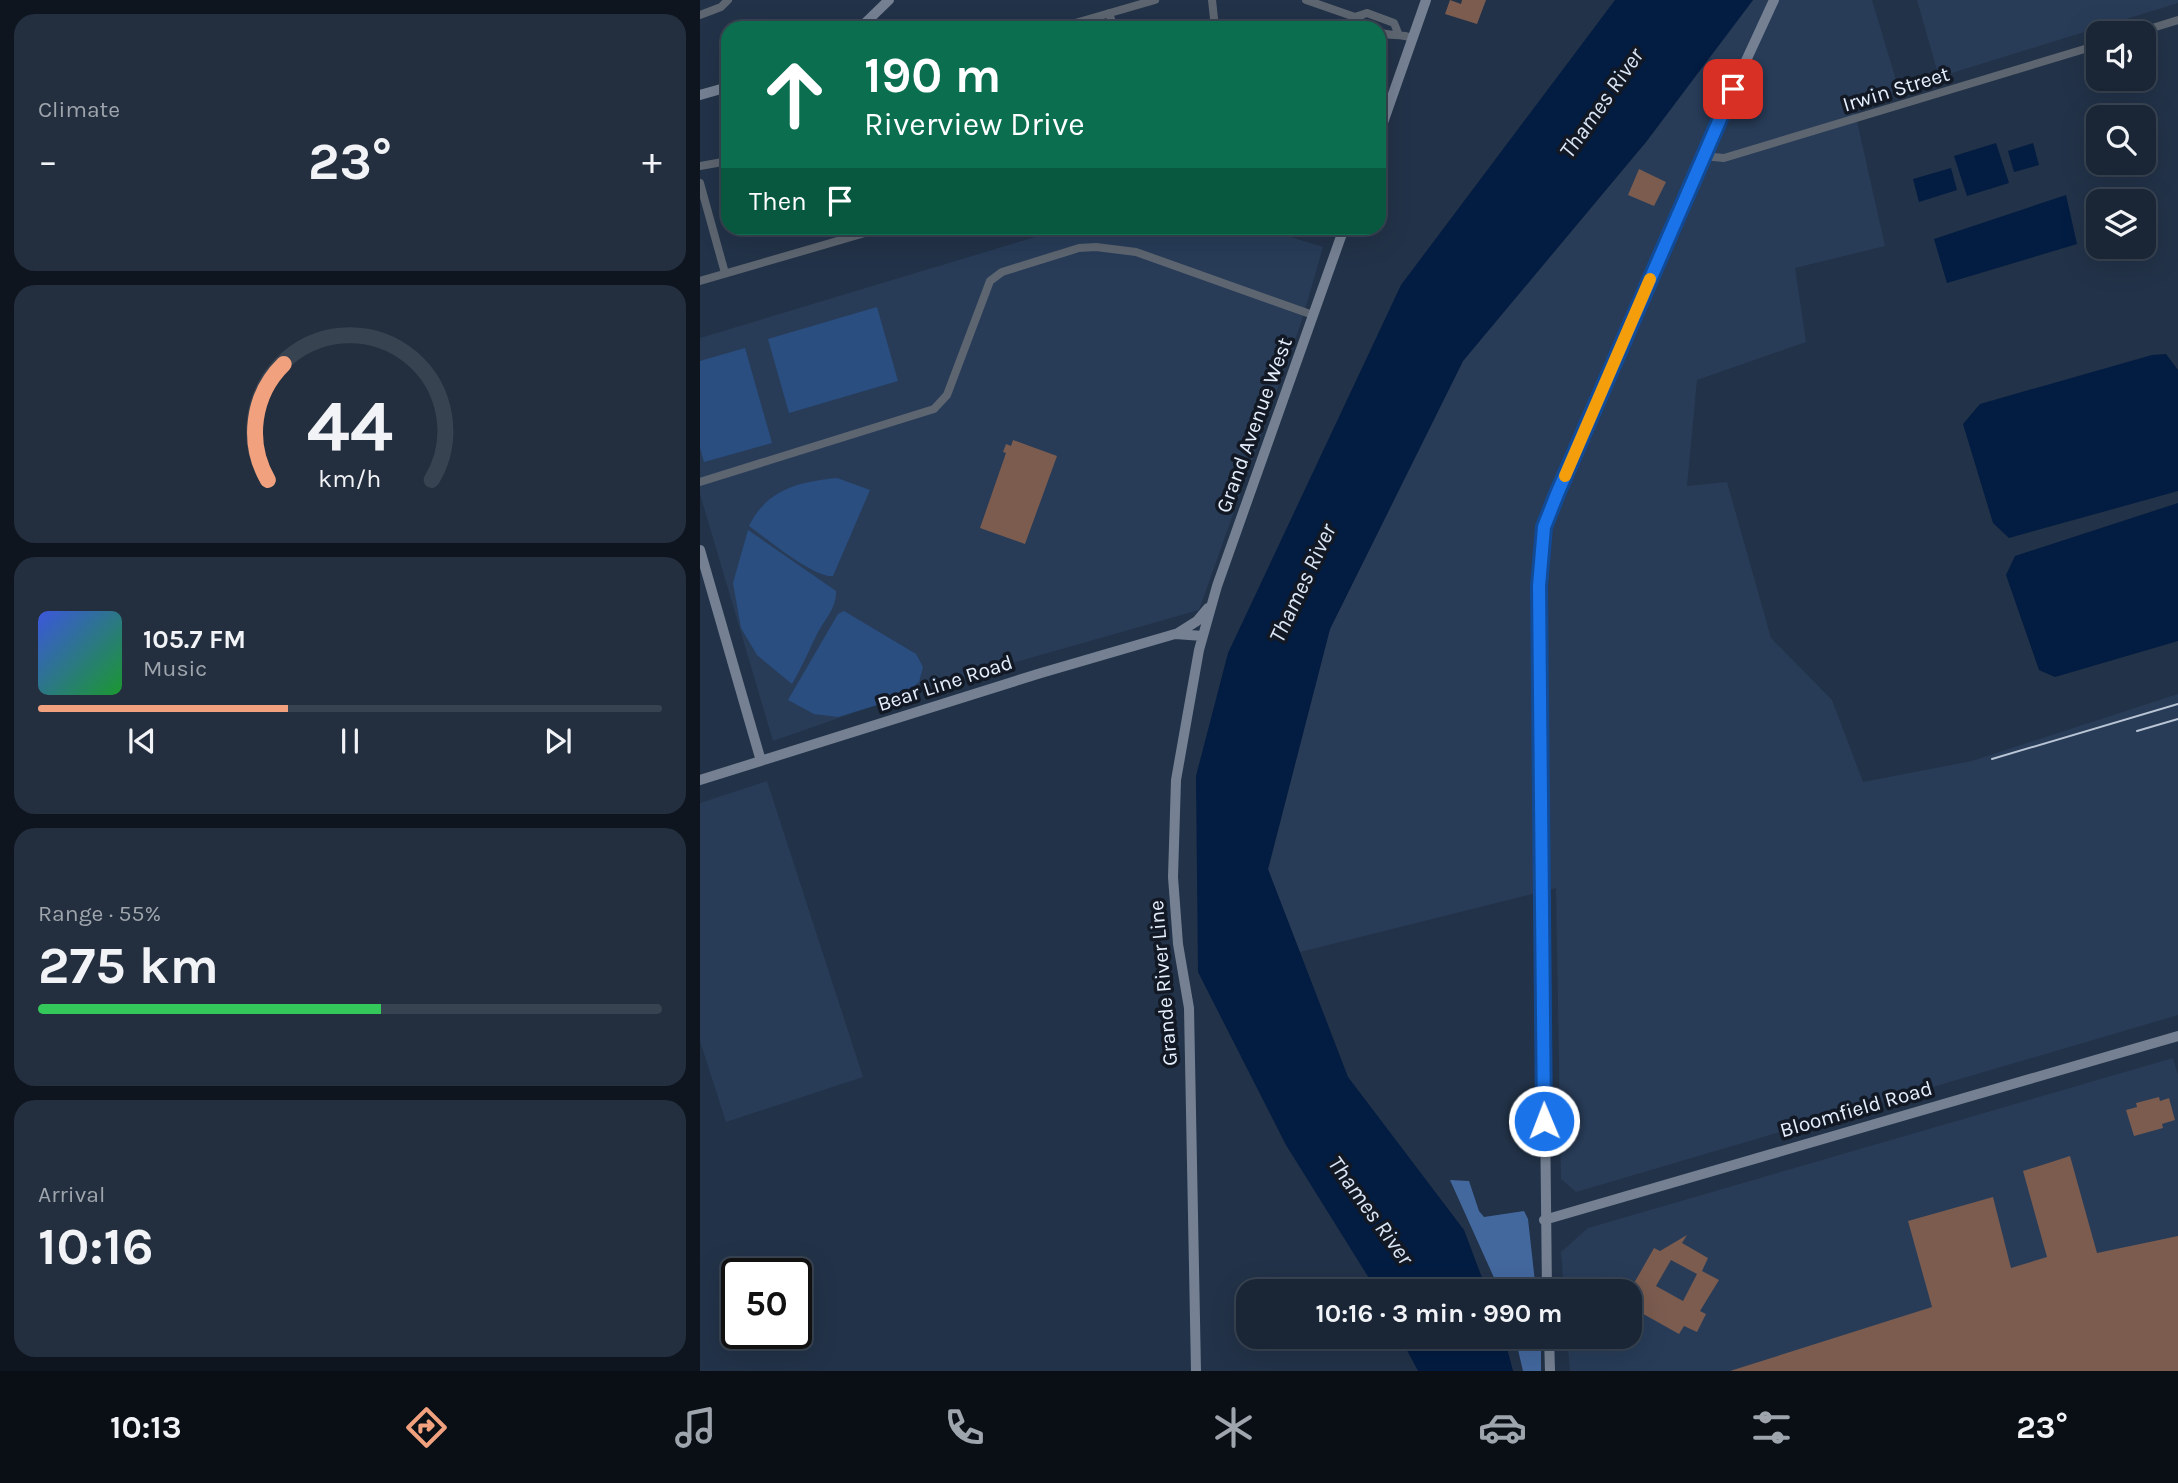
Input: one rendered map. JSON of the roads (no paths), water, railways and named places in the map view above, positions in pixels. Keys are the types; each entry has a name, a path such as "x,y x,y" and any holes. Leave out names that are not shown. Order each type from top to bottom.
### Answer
{"main road":[{"path":"867,21 889,0"},
{"path":"1386,114 1426,0"},
{"path":"1546,1279 1539,570 1544,527 1702,156 1774,0"},
{"path":"700,95 721,89"},
{"name":"Grand Avenue West","path":"1203,636 1214,596 1341,235"},
{"path":"700,550 761,761"},
{"path":"1175,634 1203,616 1214,596"},
{"name":"Bear Line Road","path":"700,780 1175,634 1203,636"},
{"name":"Grande River Line","path":"1196,1371 1189,1008 1178,944 1172,877 1177,780 1203,636"},
{"name":"Bloomfield Road","path":"1544,1220 2178,1036"},
{"path":"1549,1349 1550,1371"}],"street":[{"path":"700,15 721,7 728,0"},
{"path":"1082,21 1155,0"},
{"path":"1212,0 1214,21"},
{"path":"1306,0 1360,21"},
{"path":"1109,13 1112,21"},
{"path":"1355,17 1367,13 1394,23 1398,33"},
{"path":"2156,27 2178,20"},
{"path":"1386,35 1398,33 1413,38"},
{"name":"Irwin Street","path":"1702,156 1724,158 2086,49"},
{"path":"700,166 721,162"},
{"path":"700,183 725,273"},
{"path":"700,281 858,235"},
{"path":"700,482 934,409 947,395 990,281 1002,272 1079,248 1134,251 1313,316"}],"water":[{"name":"Thames River","path":"1615,0 1753,0 1646,142 1463,361 1330,629 1268,869 1348,1077 1464,1230 1482,1279 1370,1279 1286,1145 1198,972 1196,776 1228,653 1401,285"},
{"path":"1996,143 2009,183 1967,196 1954,156"},
{"path":"2033,143 2039,165 2014,172 2008,151"},
{"path":"1951,168 1957,190 1919,202 1913,179"},
{"path":"2066,195 2077,244 1947,283 1934,239"},
{"path":"2166,354 2178,370 2178,491 2009,538 1993,523 1963,424 1980,404 2152,355"},
{"path":"2178,503 2178,641 2055,677 2039,670 2006,575 2015,556"},
{"path":"1406,1349 1507,1349 1513,1371 1418,1371"}],"railway":[{"path":"1992,759 2178,704"},
{"path":"2137,731 2178,719"}]}
